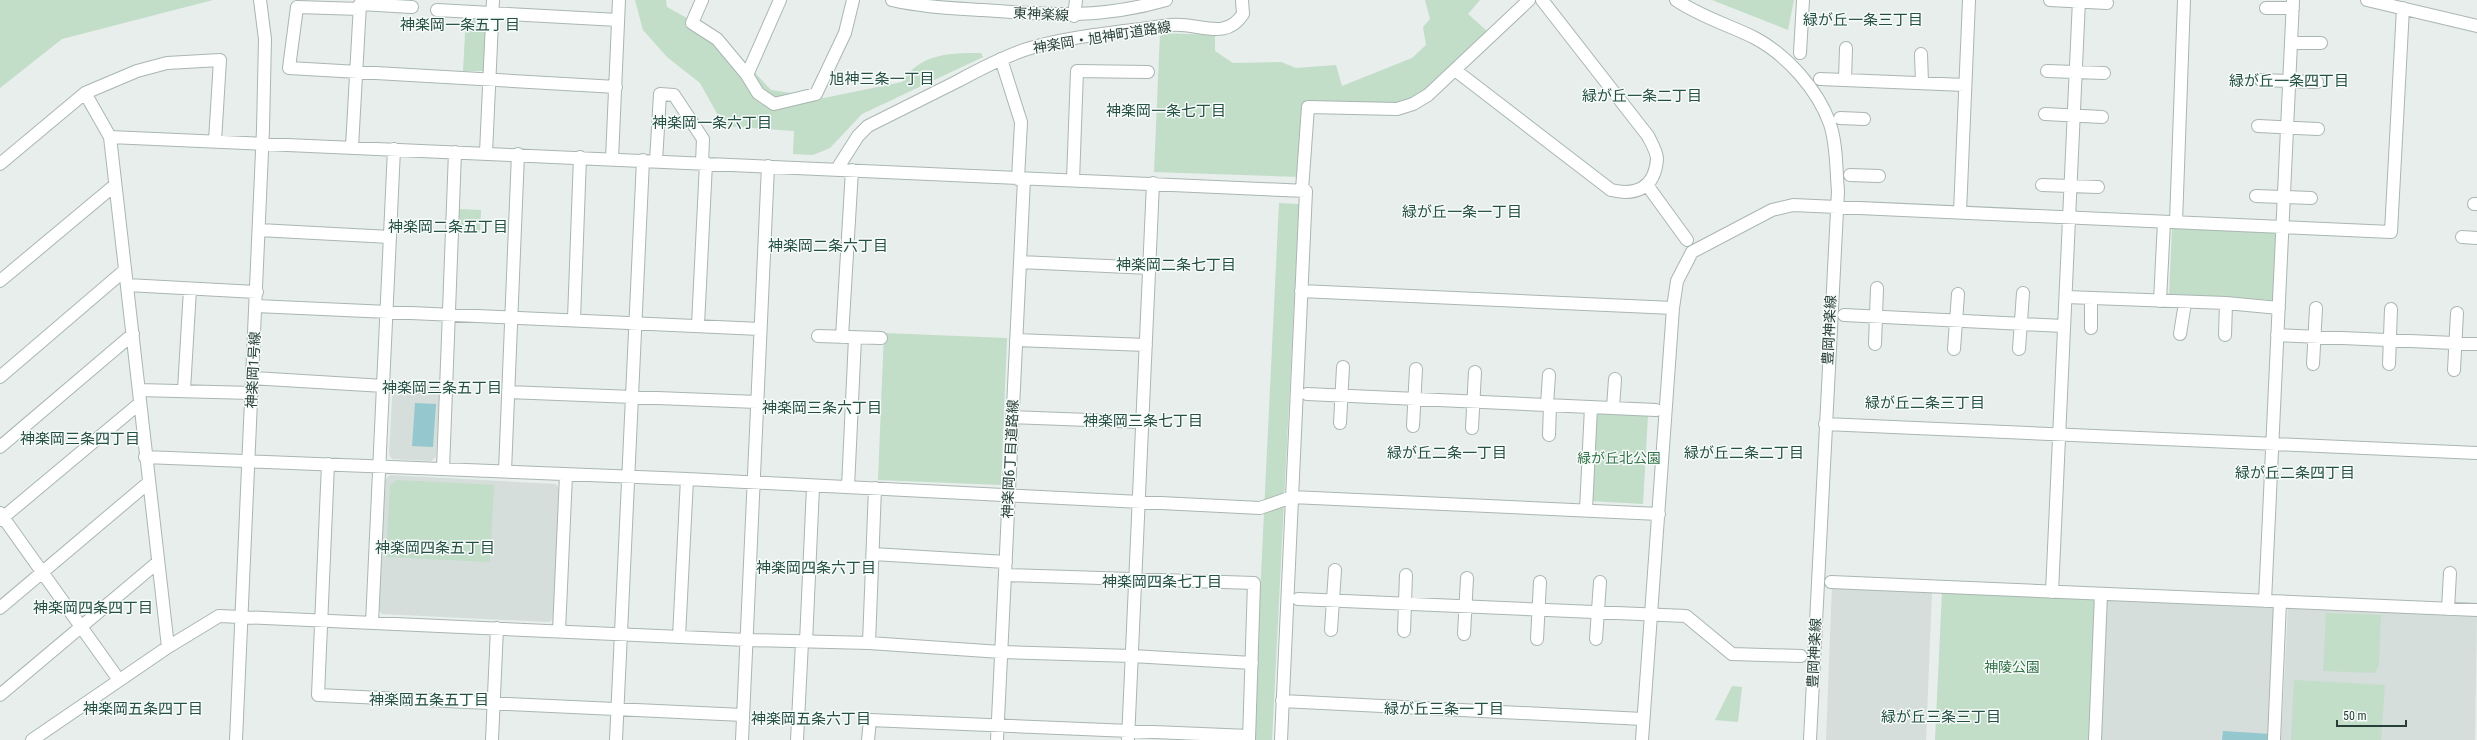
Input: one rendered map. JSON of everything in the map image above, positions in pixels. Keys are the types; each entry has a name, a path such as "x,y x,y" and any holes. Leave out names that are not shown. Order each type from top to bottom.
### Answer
{"street":[{"name":"神楽岡1号線","path":"236,740 257,292 265,67 260,0"},
{"path":"486,153 493,0"},
{"path":"612,159 619,0"},
{"path":"702,0 692,24 717,39 747,75 758,93 774,104 816,94 845,33 853,0"},
{"path":"747,75 780,0"},
{"name":"東神楽線","path":"892,0 1074,16 1135,9 1166,0"},
{"path":"1074,16 1076,0"},
{"name":"神楽岡・旭神町道路線","path":"837,169 858,136 868,126 1001,59 1028,49 1058,42 1175,25 1223,29 1232,27 1243,14 1242,0"},
{"path":"1302,190 1308,107 1397,109 1413,104 1428,95 1529,0"},
{"path":"1455,70 1610,190 1625,193 1636,191 1648,185 1653,175 1657,158 1648,136 1542,0"},
{"name":"豊岡神楽線","path":"1676,0 1695,13 1756,39 1781,55 1808,86 1830,125 1835,152 1837,207 1810,740"},
{"path":"1800,53 1803,0"},
{"path":"1960,212 1969,0"},
{"path":"2050,0 2107,3"},
{"path":"2160,301 2170,222 2184,0"},
{"path":"2367,0 2477,26"},
{"path":"2052,592 2079,1"},
{"path":"352,147 360,4 412,7"},
{"path":"2265,601 2293,4 2266,8"},
{"path":"360,9 297,7 288,68 616,86"},
{"path":"1642,740 1673,308 1677,281 1692,252 1772,210 1793,205 2391,232 2403,8"},
{"path":"437,10 618,20"},
{"path":"2291,43 2321,43"},
{"path":"1845,80 1846,48"},
{"path":"1921,54 1922,83"},
{"name":"神楽岡6丁目道路線","path":"997,740 1020,262 1021,179 1021,122 1001,59"},
{"path":"0,164 85,93 137,70 166,63 220,60 215,141"},
{"path":"1073,180 1076,71 1148,72"},
{"path":"2047,71 2104,73"},
{"path":"1820,78 1965,85"},
{"path":"2261,80 2317,82"},
{"path":"85,93 110,137 133,334 145,457 168,647"},
{"path":"656,161 660,94 674,95 703,139 704,163 698,325"},
{"path":"2045,114 2102,117"},
{"path":"1840,118 1864,119"},
{"path":"2258,126 2318,129"},
{"path":"110,137 518,154 1021,179 1306,190 1281,740"},
{"path":"372,623 394,149"},
{"path":"443,469 456,152"},
{"path":"505,471 518,154"},
{"path":"574,319 580,157"},
{"path":"616,740 643,160"},
{"path":"742,740 768,166"},
{"path":"848,487 848,337 852,170"},
{"path":"1850,175 1879,176"},
{"path":"1128,735 1153,183"},
{"path":"0,281 115,185"},
{"path":"1648,185 1687,240"},
{"path":"2042,185 2098,187"},
{"path":"2256,196 2311,198"},
{"path":"259,230 390,237"},
{"path":"2462,237 2477,238"},
{"path":"1020,262 1150,268"},
{"path":"0,377 125,270"},
{"path":"127,285 257,292"},
{"path":"1875,344 1877,288"},
{"path":"184,390 190,289"},
{"path":"1301,291 1673,308"},
{"path":"2019,349 2023,293"},
{"path":"1954,349 1958,294"},
{"path":"2066,297 2185,303 2226,303 2279,308"},
{"path":"2090,298 2091,328"},
{"path":"2180,334 2185,303"},
{"path":"2225,335 2226,303"},
{"path":"256,306 511,318 574,319 760,329"},
{"path":"2313,364 2316,308"},
{"path":"2389,364 2391,309"},
{"path":"2454,370 2457,314"},
{"path":"1844,315 2064,326"},
{"path":"0,447 133,334"},
{"path":"2277,335 2477,344"},
{"path":"818,336 881,338"},
{"path":"1016,340 1146,345"},
{"path":"1340,423 1343,366"},
{"path":"1413,426 1416,369"},
{"path":"1472,428 1475,372"},
{"path":"1549,375 1549,435"},
{"path":"252,378 384,386"},
{"path":"1614,408 1615,379"},
{"path":"139,390 252,393"},
{"path":"508,392 757,402"},
{"path":"1307,394 1656,410"},
{"path":"119,680 1,517 140,403"},
{"path":"1586,510 1591,407"},
{"path":"1012,417 1142,422"},
{"path":"1825,424 2477,453"},
{"path":"145,457 687,479 813,487 875,488 1138,500 1260,508 1292,497 1659,514"},
{"path":"328,464 318,695 744,715"},
{"path":"559,631 566,475"},
{"path":"679,637 687,479"},
{"path":"0,608 148,483"},
{"path":"797,740 813,487"},
{"path":"869,644 875,488"},
{"path":"873,554 1006,562"},
{"path":"0,695 158,562"},
{"path":"1331,630 1334,570"},
{"path":"2448,609 2450,573"},
{"path":"868,740 870,720 998,726 1128,735 1249,738 1254,583 1005,575"},
{"path":"1404,630 1406,575"},
{"path":"1464,634 1467,578"},
{"path":"1537,639 1540,582"},
{"path":"1596,639 1600,582"},
{"path":"1831,582 2477,610"},
{"path":"2095,740 2101,594"},
{"path":"1298,599 1686,616 1732,654 1801,656"},
{"path":"2274,740 2280,602"},
{"path":"32,740 168,647 219,616 747,640 869,644 1001,652 1132,656 1252,663"},
{"path":"492,740 497,628"},
{"path":"1282,701 1643,719"}],"shaded area":[{"path":"393,383 440,386 436,457 431,461 392,459 389,454"},
{"path":"390,475 556,484 560,490 554,618 549,622 382,614 379,610 385,480"},
{"path":"1832,586 1932,591 1926,740 1826,740"},
{"path":"2105,599 2277,605 2272,740 2099,740"},
{"path":"2288,607 2477,616 2475,740 2281,740"}],"green space":[{"path":"0,0 213,0 62,39 0,88"},
{"path":"635,0 666,0 667,7 723,38 771,90 824,98 902,82 918,65 937,57 958,53 981,53 983,57 862,114 830,148 813,155 793,154 794,131 724,126 700,83 667,57 643,30"},
{"path":"1425,0 1480,0 1468,14 1487,31 1438,79 1416,96 1404,102 1383,106 1370,106 1304,102 1300,177 1154,172 1160,33 1215,35 1215,51 1233,63 1281,62 1296,68 1336,65 1342,86 1412,58 1426,45 1423,27 1430,19"},
{"path":"1712,0 1794,0 1788,30"},
{"path":"466,16 486,17 484,71 463,71"},
{"path":"1279,203 1299,204 1272,740 1253,740"},
{"path":"459,209 481,210 480,232 458,231"},
{"path":"2172,228 2276,232 2274,300 2169,297"},
{"path":"884,333 1007,338 1001,485 878,480"},
{"name":"緑が丘北公園","path":"1596,412 1648,415 1643,504 1590,501"},
{"path":"397,480 494,485 490,562 386,557 390,485"},
{"name":"神陵公園","path":"1942,592 2098,599 2091,740 1935,740"},
{"path":"2326,613 2381,615 2379,664 2375,673 2323,671"},
{"path":"2294,680 2385,685 2381,740 2291,740"},
{"path":"1732,686 1742,687 1738,722 1715,720"}],"water":[{"path":"415,403 436,404 433,447 412,446"},
{"path":"2223,731 2271,734 2271,740 2222,740"}],"district":[{"name":"緑が丘一条三丁目","path":"1863,20"},
{"name":"神楽岡一条五丁目","path":"460,25"},
{"name":"旭神三条一丁目","path":"882,79"},
{"name":"緑が丘一条四丁目","path":"2289,81"},
{"name":"緑が丘一条二丁目","path":"1642,96"},
{"name":"神楽岡一条七丁目","path":"1166,111"},
{"name":"神楽岡一条六丁目","path":"712,123"},
{"name":"緑が丘一条一丁目","path":"1462,212"},
{"name":"神楽岡二条五丁目","path":"448,227"},
{"name":"神楽岡二条六丁目","path":"828,246"},
{"name":"神楽岡二条七丁目","path":"1176,265"},
{"name":"神楽岡三条五丁目","path":"442,388"},
{"name":"緑が丘二条三丁目","path":"1925,403"},
{"name":"神楽岡三条六丁目","path":"822,408"},
{"name":"神楽岡三条七丁目","path":"1143,421"},
{"name":"神楽岡三条四丁目","path":"80,439"},
{"name":"緑が丘二条一丁目","path":"1447,453"},
{"name":"緑が丘二条二丁目","path":"1744,453"},
{"name":"緑が丘二条四丁目","path":"2295,473"},
{"name":"神楽岡四条五丁目","path":"435,548"},
{"name":"神楽岡四条六丁目","path":"816,568"},
{"name":"神楽岡四条七丁目","path":"1162,582"},
{"name":"神楽岡四条四丁目","path":"93,608"},
{"name":"神楽岡五条五丁目","path":"429,700"},
{"name":"神楽岡五条四丁目","path":"143,709"},
{"name":"緑が丘三条一丁目","path":"1444,709"},
{"name":"緑が丘三条三丁目","path":"1941,717"},
{"name":"神楽岡五条六丁目","path":"811,719"}]}
